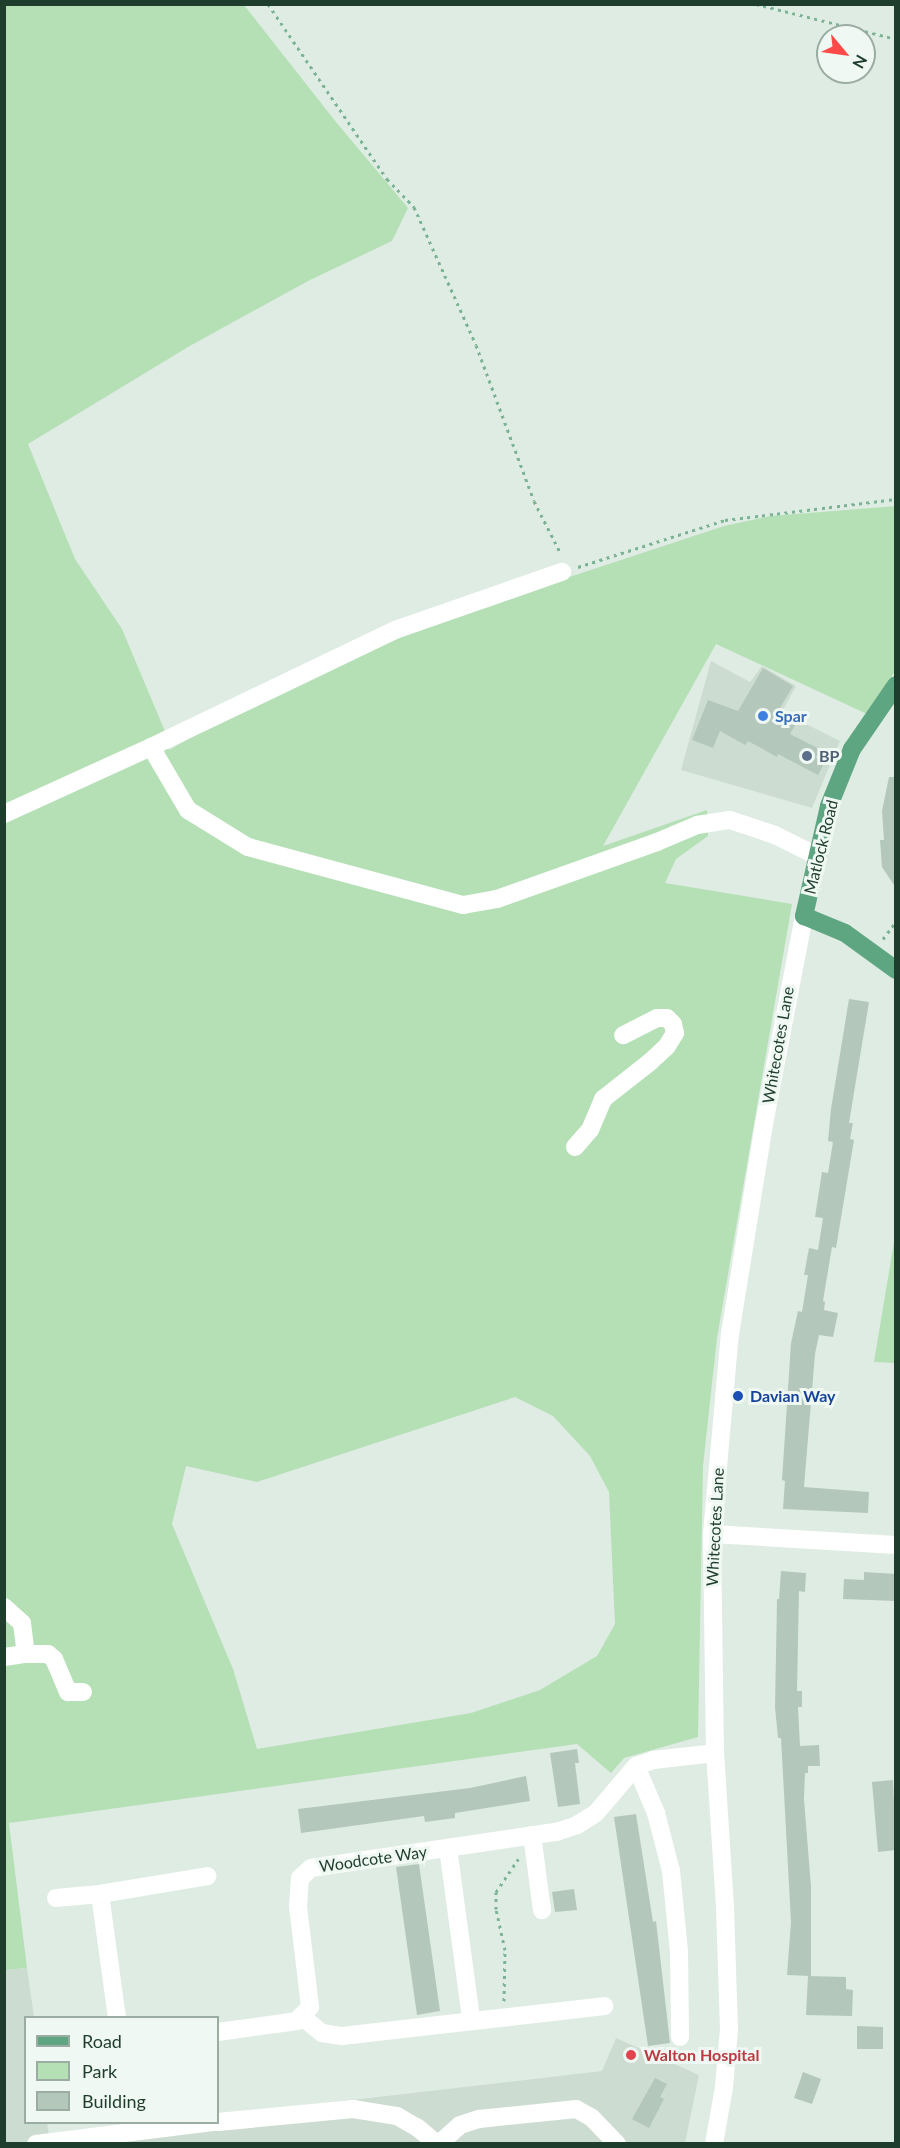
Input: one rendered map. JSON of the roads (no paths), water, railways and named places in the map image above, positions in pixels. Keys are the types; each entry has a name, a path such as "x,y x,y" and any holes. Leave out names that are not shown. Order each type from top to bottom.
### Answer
{"main road":[{"name":"Matlock Road","path":"804,916 830,806 852,749 896,685"},
{"path":"804,916 845,933 896,970"}],"street":[{"path":"4,814 151,747 395,630 562,573"},
{"path":"151,747 188,810 248,847 463,905 497,899 657,842 697,825 730,820 775,835 817,856"},
{"name":"Whitecotes Lane","path":"714,2144 724,2087 729,2029 725,1907 715,1753 712,1534 730,1334 768,1101 804,916"},
{"path":"576,1147 590,1130 603,1099 650,1062 667,1046 675,1033 673,1024 667,1018 657,1018 623,1035"},
{"path":"712,1534 896,1545"},
{"path":"4,1607 22,1623 26,1654"},
{"path":"4,1657 48,1654 54,1659 68,1692 83,1692"},
{"path":"680,2037 679,1951 671,1871 656,1813 636,1766 653,1760 715,1753"},
{"name":"Woodcote Way","path":"301,2016 310,2007 298,1906 300,1878 310,1868 526,1836 577,1825 596,1814 636,1766"},
{"path":"526,1836 542,1910"},
{"name":"Woodcote Way","path":"448,1848 471,2019"},
{"path":"56,1898 100,1894 207,1876"},
{"path":"100,1894 117,2016"},
{"path":"219,2032 297,2021 301,2016 322,2033 342,2036 471,2019 604,2006"},
{"path":"219,2122 353,2109 397,2116 418,2128 438,2144 460,2125 479,2119 576,2109 592,2118 617,2144"},
{"path":"36,2144 199,2124"}],"place":[{"name":"Spar","path":"763,716"},
{"name":"BP","path":"807,756"},
{"name":"Davian Way","path":"738,1396"},
{"name":"Walton Hospital","path":"631,2055"}]}
